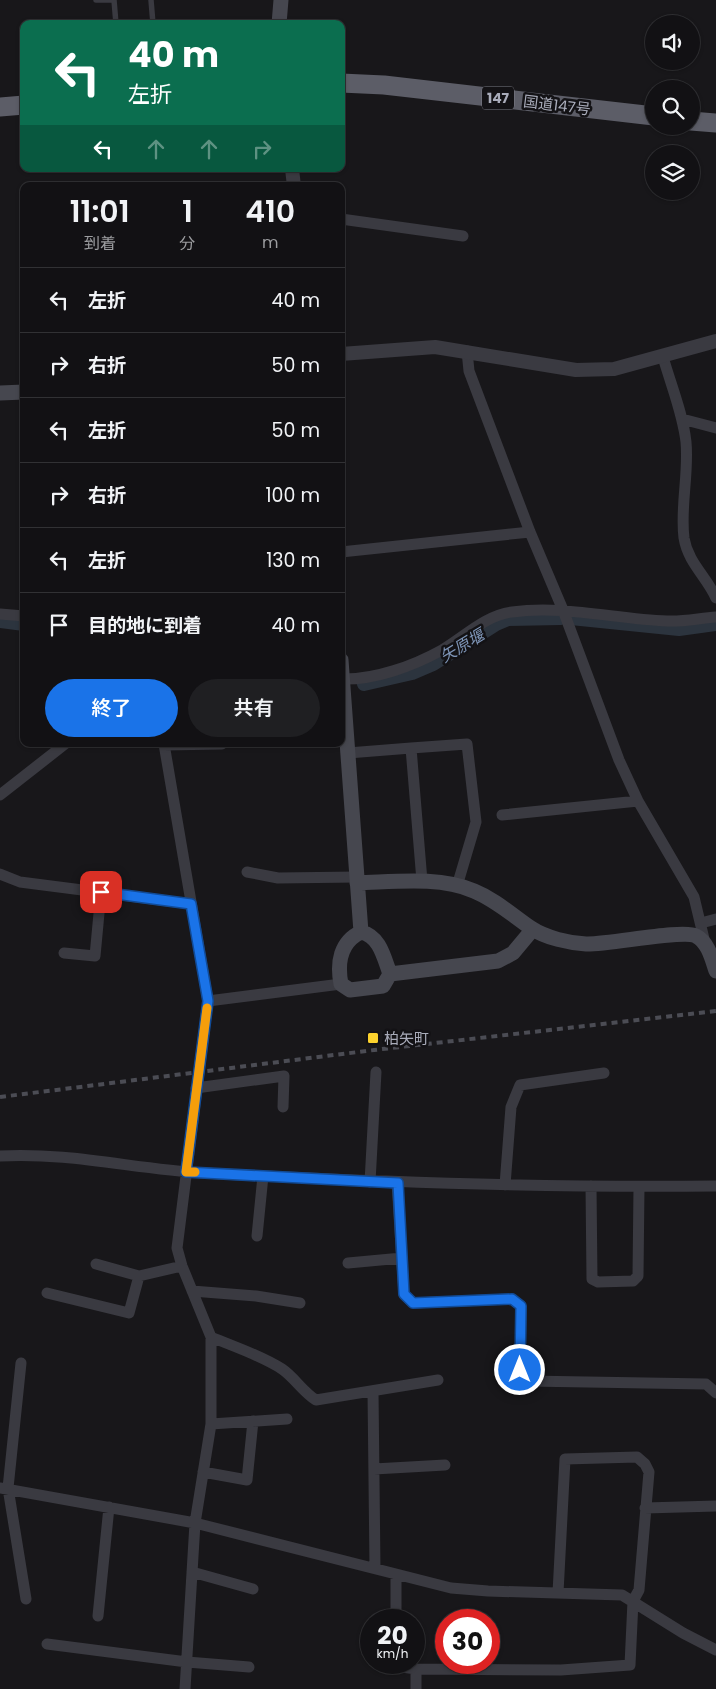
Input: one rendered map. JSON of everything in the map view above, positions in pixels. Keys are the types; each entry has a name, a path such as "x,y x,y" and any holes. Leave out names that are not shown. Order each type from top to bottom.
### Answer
{"highway":[{"name":"国道147号","path":"345,83 384,84 645,115"},
{"path":"0,107 20,105"},
{"path":"700,121 716,124"}],"main road":[{"path":"279,20 281,0"},
{"path":"0,393 20,392"},
{"path":"345,716 361,932"},
{"path":"357,880 422,881 473,890 494,901 533,929 563,940 586,944 682,934 695,935 705,943 716,971"},
{"path":"390,974 380,948 370,934 361,932 350,938 342,952 338,969 340,984 350,990 382,986 390,974 498,961 512,953 533,929"}],"street":[{"path":"345,220 464,236"},
{"path":"345,354 435,347 576,370 614,369 716,341"},
{"path":"467,351 469,371 530,532 564,610 619,760 638,801 694,897 705,943"},
{"path":"663,357 682,419 686,442 684,538 692,563 710,584 716,598"},
{"path":"682,419 716,428"},
{"path":"345,552 530,532"},
{"path":"345,679 365,678 417,662 442,650 495,616 511,612 564,610 668,621 716,616"},
{"path":"0,614 20,616"},
{"path":"348,753 467,744 476,822 457,886"},
{"path":"0,794 61,747"},
{"path":"165,747 208,1001 177,1248 182,1266 211,1338 212,1424 195,1523 185,1689"},
{"path":"411,748 422,881"},
{"path":"502,815 638,801"},
{"path":"247,872 278,878 357,880"},
{"path":"0,874 20,882 191,904"},
{"path":"64,953 95,956 101,892"},
{"path":"701,922 716,919"},
{"path":"208,1001 340,984"},
{"path":"370,1182 376,1072"},
{"path":"505,1185 511,1107 520,1085 604,1073"},
{"path":"196,1088 284,1076 283,1107"},
{"path":"0,1156 30,1154 186,1172 370,1182 639,1187 716,1186"},
{"path":"257,1236 263,1176"},
{"path":"398,1183 404,1294 413,1303 512,1299 521,1306 520,1370 528,1381 706,1384 716,1393"},
{"path":"591,1186 592,1279 598,1282 633,1281 638,1276 639,1187"},
{"path":"348,1263 402,1258"},
{"path":"96,1264 139,1276 182,1266"},
{"path":"47,1293 129,1313 139,1276"},
{"path":"192,1291 256,1296 300,1303"},
{"path":"211,1338 250,1352 284,1370 305,1393 316,1400 438,1380"},
{"path":"21,1363 4,1488 26,1599"},
{"path":"373,1391 375,1568"},
{"path":"212,1424 287,1419"},
{"path":"203,1472 247,1480 253,1421"},
{"path":"425,1669 561,1670 630,1664 633,1601 639,1590 648,1472 645,1464 638,1457 565,1460 558,1593"},
{"path":"374,1469 445,1466"},
{"path":"4,1488 195,1523 451,1588 622,1594 683,1633 716,1650"},
{"path":"646,1508 716,1506"},
{"path":"98,1616 109,1507"},
{"path":"192,1572 253,1589"},
{"path":"396,1574 396,1609"},
{"path":"47,1644 187,1662 249,1667"},
{"path":"416,1674 416,1689"}],"lane":[{"path":"96,0 115,0 116,20"},
{"path":"151,0 153,20"}],"waterway":[{"name":"矢原堰","path":"364,684 412,673 433,664 496,624 508,619 561,618"},
{"name":"矢原堰","path":"571,618 679,629 716,624"},
{"name":"矢原堰","path":"0,621 20,624"}],"railway":[{"path":"0,1097 374,1050 716,1011"}],"slow traffic":[{"path":"195,1172 186,1172 207,1008"}],"place":[{"name":"柏矢町","path":"373,1038"}],"route":[{"path":"101,892 191,904 208,1001 186,1172 398,1183 404,1294 413,1303 512,1299 521,1306 520,1370"}]}
